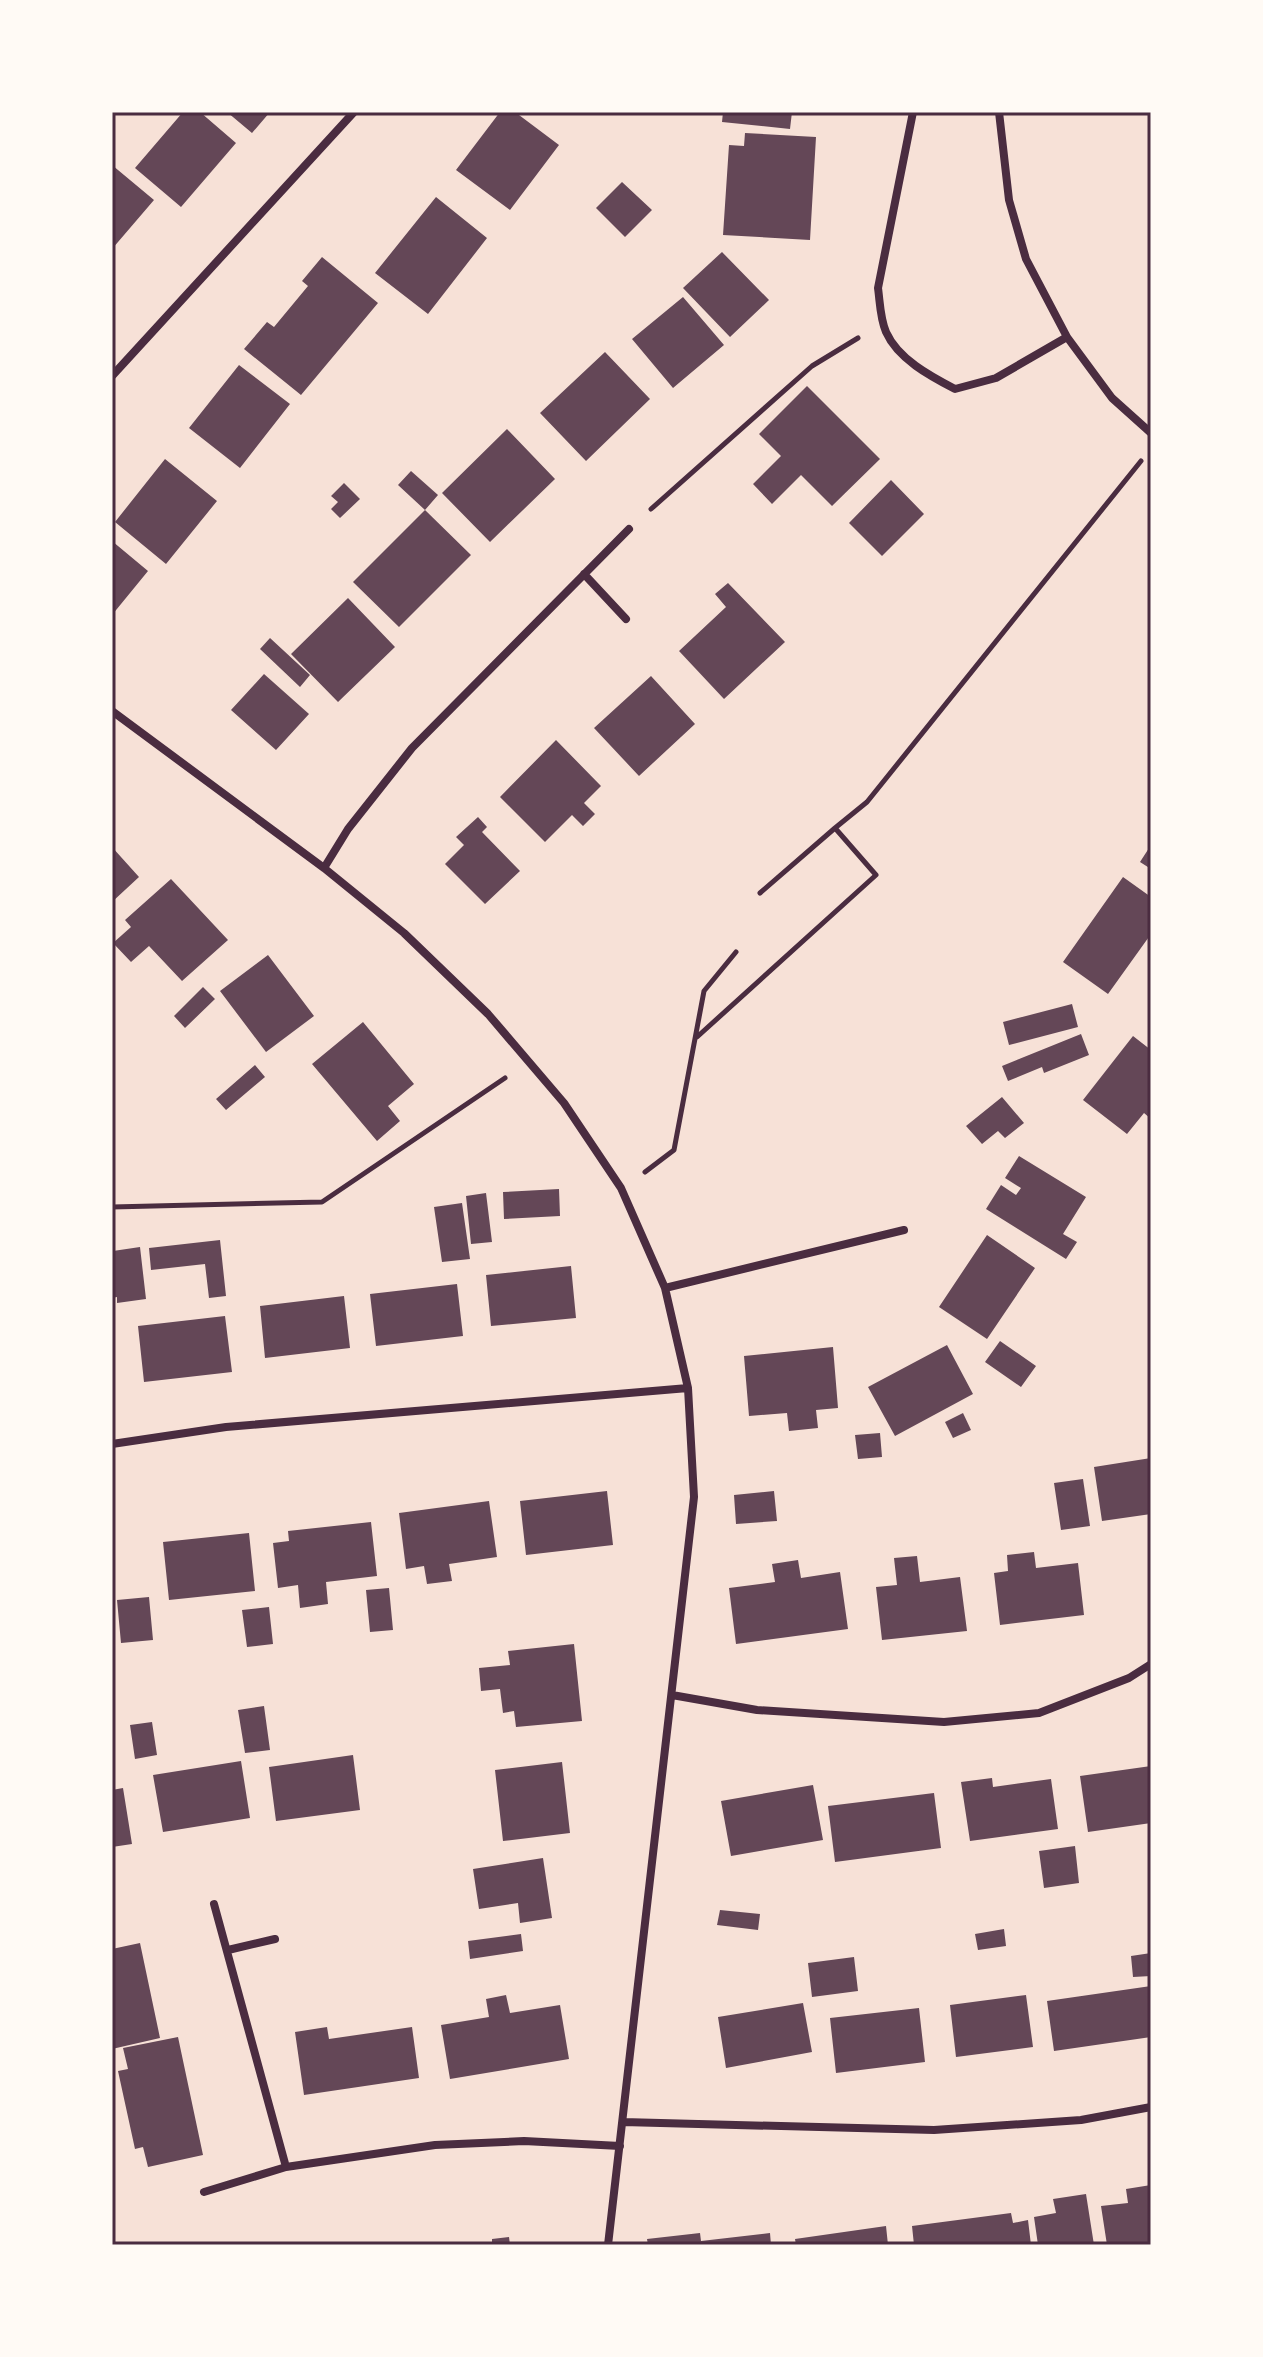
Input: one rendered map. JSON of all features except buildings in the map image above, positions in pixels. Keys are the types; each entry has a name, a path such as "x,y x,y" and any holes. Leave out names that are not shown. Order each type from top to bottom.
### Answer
{"street":[{"path":"112,376 354,112"},
{"path":"913,112 878,288 887,334 906,357 930,376 955,389 996,378 1067,337"},
{"path":"999,112 1009,200 1026,259 1067,337 1112,398 1151,433"},
{"path":"324,868 348,829 412,748 629,529"},
{"path":"584,574 626,619"},
{"path":"112,711 324,868 404,933 488,1014 564,1103 621,1188 665,1288 688,1388 694,1497 608,2245"},
{"path":"665,1288 904,1230"},
{"path":"112,1444 226,1427 688,1388"},
{"path":"672,1695 757,1710 944,1722 1039,1713 1129,1678 1151,1664"},
{"path":"214,1904 286,2167"},
{"path":"228,1950 275,1939"},
{"path":"623,2122 934,2130 1081,2120 1151,2107"},
{"path":"204,2192 286,2167 435,2145 524,2141 620,2146"}],"path":[{"path":"629,529 812,366 855,338 887,334"},
{"path":"760,893 867,802 1141,460"},
{"path":"697,1037 876,875 835,828"},
{"path":"621,1188 674,1150 704,991 736,952"},
{"path":"112,1207 322,1202 528,1062"}]}
